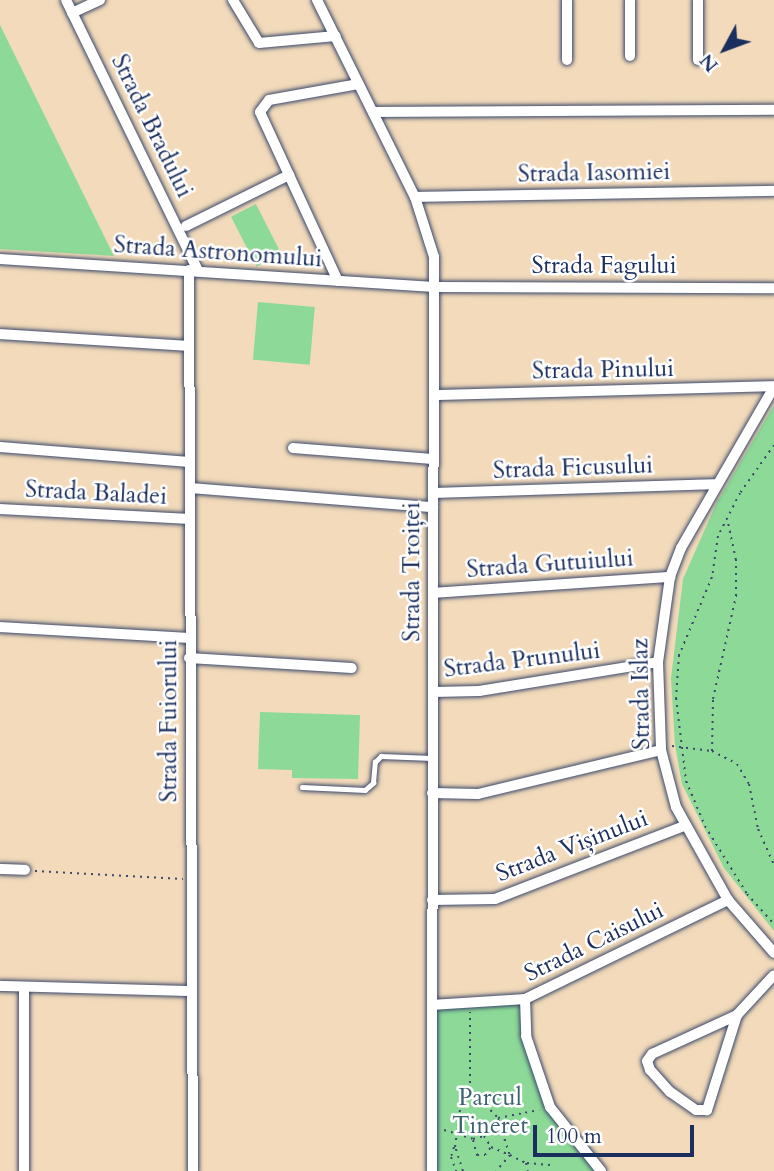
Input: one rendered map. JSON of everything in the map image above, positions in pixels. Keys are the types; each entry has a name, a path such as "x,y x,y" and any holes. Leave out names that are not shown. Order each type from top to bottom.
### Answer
{"street":[{"name":"Strada Bradului","path":"66,0 193,270"},
{"path":"72,13 100,0"},
{"path":"233,0 259,43 335,36"},
{"name":"Strada Troiței","path":"317,0 415,197 432,249 432,1171"},
{"path":"567,0 567,60"},
{"path":"630,0 630,56"},
{"path":"698,0 698,60"},
{"path":"338,281 261,117 261,107 269,100 359,84"},
{"path":"373,112 774,110"},
{"path":"186,226 289,176"},
{"name":"Strada Iasomiei","path":"415,197 774,191"},
{"name":"Strada Astronomului","path":"0,259 434,287"},
{"name":"Strada Fuiorului","path":"193,270 189,346 193,1171"},
{"name":"Strada Fagului","path":"434,287 774,288"},
{"path":"0,334 189,346"},
{"name":"Strada Pinului","path":"434,395 774,387"},
{"name":"Strada Islaz","path":"774,387 714,484 670,577 658,662 661,750 684,826 728,900 774,953"},
{"path":"0,447 189,462"},
{"path":"293,448 433,459"},
{"name":"Strada Ficusului","path":"433,493 714,484"},
{"path":"190,488 433,507"},
{"name":"Strada Baladei","path":"0,509 190,519"},
{"name":"Strada Gutuiului","path":"433,593 670,577"},
{"path":"0,627 189,638"},
{"path":"189,658 352,667"},
{"name":"Strada Prunului","path":"433,692 479,691 658,662"},
{"path":"432,793 478,794 661,750"},
{"name":"Strada Vișinului","path":"432,900 495,899 684,826"},
{"path":"0,869 25,870"},
{"name":"Strada Caisului","path":"432,1004 525,999 728,900"},
{"path":"737,1015 707,1110 696,1110 670,1092 650,1070 647,1061 652,1054 737,1015 774,975"},
{"path":"0,986 192,991"},
{"path":"24,986 24,1171"},
{"path":"525,999 526,1036 550,1107 601,1171"}],"lane":[{"path":"302,787 365,790 373,783 375,762 381,757 433,758"}],"path":[{"path":"774,445 727,518 704,601 679,655 676,698 686,781 705,826 747,894 774,924"},
{"path":"712,751 713,699 736,596 736,560 727,518"},
{"path":"661,750 680,745 712,751 745,774 758,829 774,864"},
{"path":"25,870 191,879"},
{"path":"456,1171 451,1157 455,1147 461,1102 470,1090 470,1003"},
{"path":"470,1090 498,1118 510,1155"},
{"path":"498,1118 550,1107"},
{"path":"432,1127 474,1139 484,1136 491,1147 526,1163 550,1165"},
{"path":"474,1139 472,1148 477,1155 485,1154 491,1147"},
{"path":"455,1147 463,1171"},
{"path":"496,1171 510,1155"},
{"path":"526,1163 528,1171"}],"green space":[{"path":"0,25 114,256 0,249"},
{"path":"256,204 281,254 256,267 231,217"},
{"path":"258,302 315,307 310,365 253,360"},
{"path":"774,405 774,931 724,868 682,784 675,745 671,678 683,579 716,504"},
{"path":"260,712 360,715 358,779 292,778 292,770 258,769"},
{"name":"Parcul Tineret","path":"525,999 526,1036 550,1107 601,1171 432,1171 432,1005"}]}
